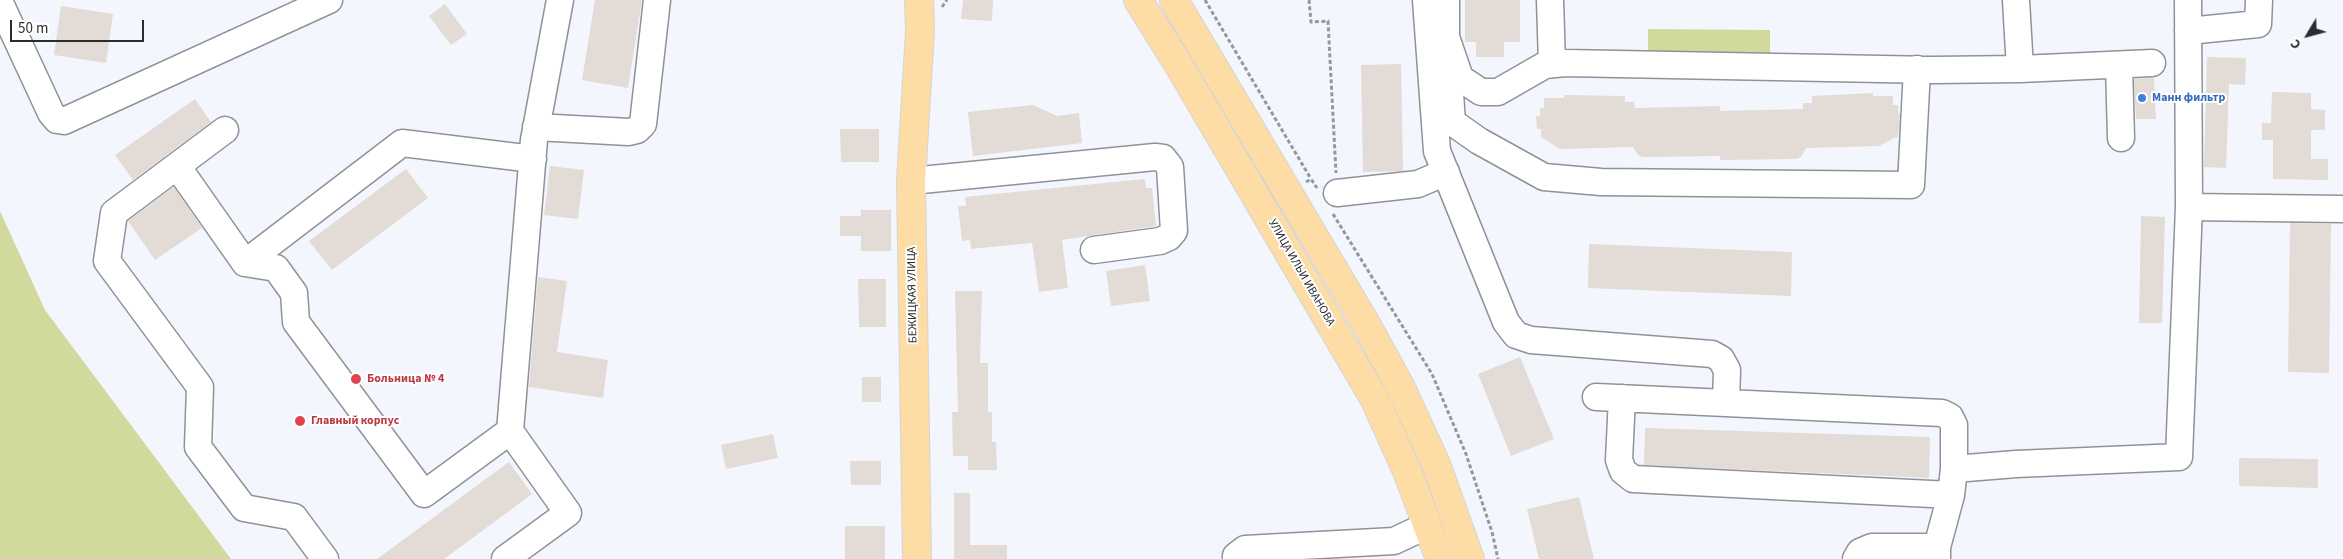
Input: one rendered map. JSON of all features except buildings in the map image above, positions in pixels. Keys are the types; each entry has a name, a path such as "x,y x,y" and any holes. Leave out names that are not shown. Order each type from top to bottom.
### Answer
{"main road":[{"path":"919,0 920,31"},
{"path":"920,31 928,0"},
{"name":"УЛИЦА ИЛЬИ ИВАНОВА","path":"1138,0 1218,132 1375,400 1408,471 1440,559"},
{"path":"1174,0 1366,324 1401,388 1436,464 1470,559"},
{"name":"БЕЖИЦКАЯ УЛИЦА","path":"917,559 911,182 920,31"}],"street":[{"path":"0,3 51,114 57,120 64,121 329,0"},
{"path":"505,559 568,512 510,431 536,127 560,0"},
{"path":"536,127 637,130 643,124 657,0"},
{"path":"1426,0 1437,151 1506,322 1516,335 1531,340 1712,354 1720,359 1728,370 1726,403"},
{"path":"1446,0 1446,37 1452,122 1479,141 1544,177 1601,182 1911,185 1916,70"},
{"path":"1550,0 1552,64"},
{"path":"2016,0 2020,69"},
{"path":"1954,469 2016,464 2179,457 2189,207 2188,0"},
{"path":"2188,31 2258,24 2259,0"},
{"path":"1446,37 1460,78 1481,92 1498,92 1545,65 1565,63 1916,70 2020,69 2152,63"},
{"path":"2119,65 2121,138"},
{"path":"225,130 114,214 107,261 200,387 198,447 244,508 294,517 325,559"},
{"path":"245,263 402,143 533,159"},
{"path":"911,182 1155,157 1163,158 1170,167 1174,231 1169,237 1160,241 1094,250"},
{"path":"177,166 245,263 276,268 294,292 296,322 424,494 510,431"},
{"path":"1337,187 1418,184 1446,172"},
{"path":"2189,207 2343,209"},
{"path":"1596,397 1942,413 1950,417 1954,425 1954,469 1951,495 1937,553 1872,547 1860,552 1856,559"},
{"path":"1622,398 1619,460 1622,471 1633,479 1951,495"},
{"path":"1236,559 1236,556 1245,549 1284,553 1368,551 1428,525"}],"path":[{"path":"1205,0 1311,179"},
{"path":"1309,0 1310,22 1328,21 1337,187"}],"green space":[{"path":"1648,29 1770,30 1770,55 1648,54"},
{"path":"0,211 45,310 231,559 0,559"}],"place":[{"name":"Манн фильтр","path":"2142,98"},
{"name":"Больница № 4","path":"356,379"},
{"name":"Главный корпус","path":"300,421"}]}
